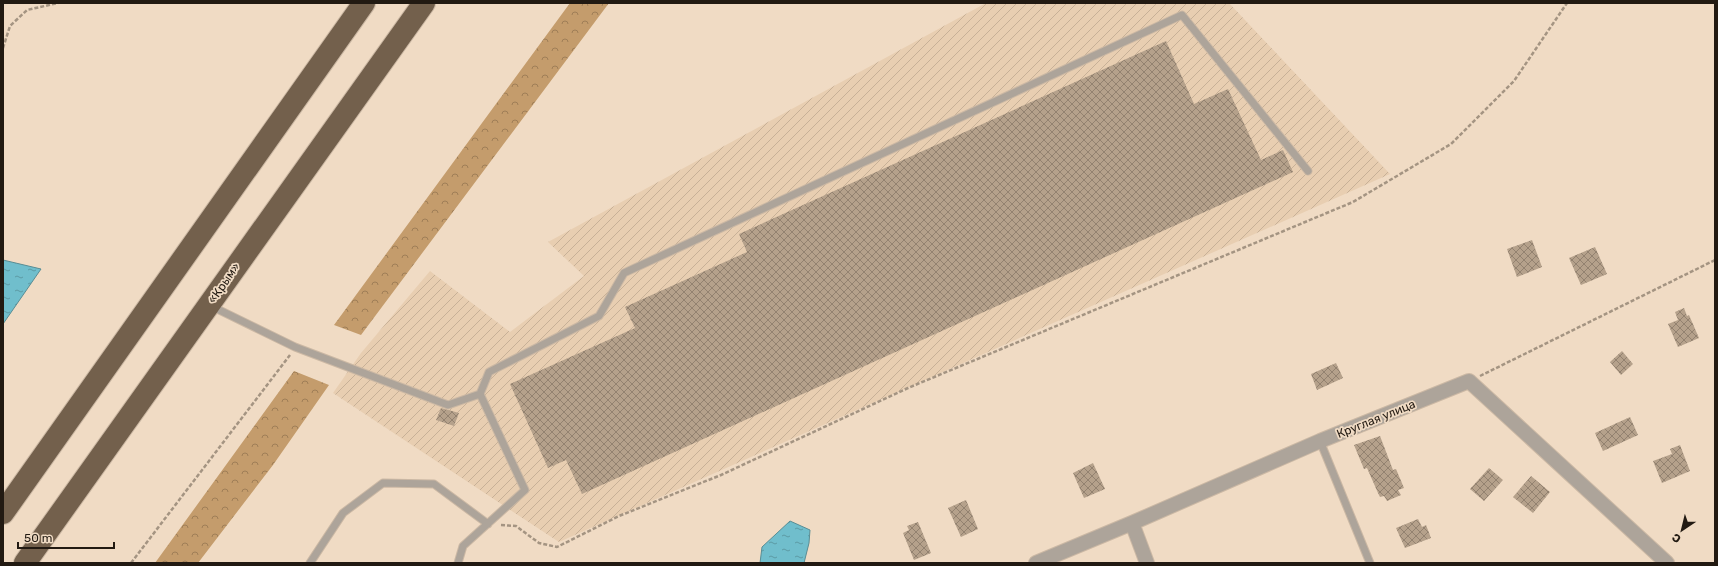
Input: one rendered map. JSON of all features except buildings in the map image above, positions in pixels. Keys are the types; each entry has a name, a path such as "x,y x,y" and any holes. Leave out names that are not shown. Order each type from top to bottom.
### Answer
{"highway":[{"path":"3,513 364,3"},
{"name":"«Крым»","path":"25,563 424,3"}],"street":[{"name":"Круглая улица","path":"1036,563 1320,442 1469,382"},
{"path":"1469,382 1667,563"},
{"path":"1132,523 1147,563"}],"lane":[{"path":"458,563 463,546 525,490 480,394 489,372 599,316 624,273 1182,15 1308,171"},
{"path":"209,305 295,347 448,405 480,394"},
{"path":"1320,442 1370,563"},
{"path":"310,563 343,512 383,483 434,484 488,524"}],"path":[{"path":"3,48 10,26 26,10 58,3"},
{"path":"488,524 516,526 539,543 557,547 618,516 721,475 908,388 1353,202 1451,144 1514,81 1567,3"},
{"path":"1469,382 1715,260"},
{"path":"131,563 295,347"}],"shaded area":[{"path":"986,3 1229,3 1390,174 559,542 333,393 361,353 430,271 510,332 584,276 548,242"}],"green space":[{"path":"570,3 609,3 361,335 334,325"},
{"path":"294,371 329,385 273,465 198,563 155,563"}],"water":[{"path":"3,260 41,269 3,324"},
{"path":"790,521 810,530 809,543 804,563 760,563 762,547"}]}
